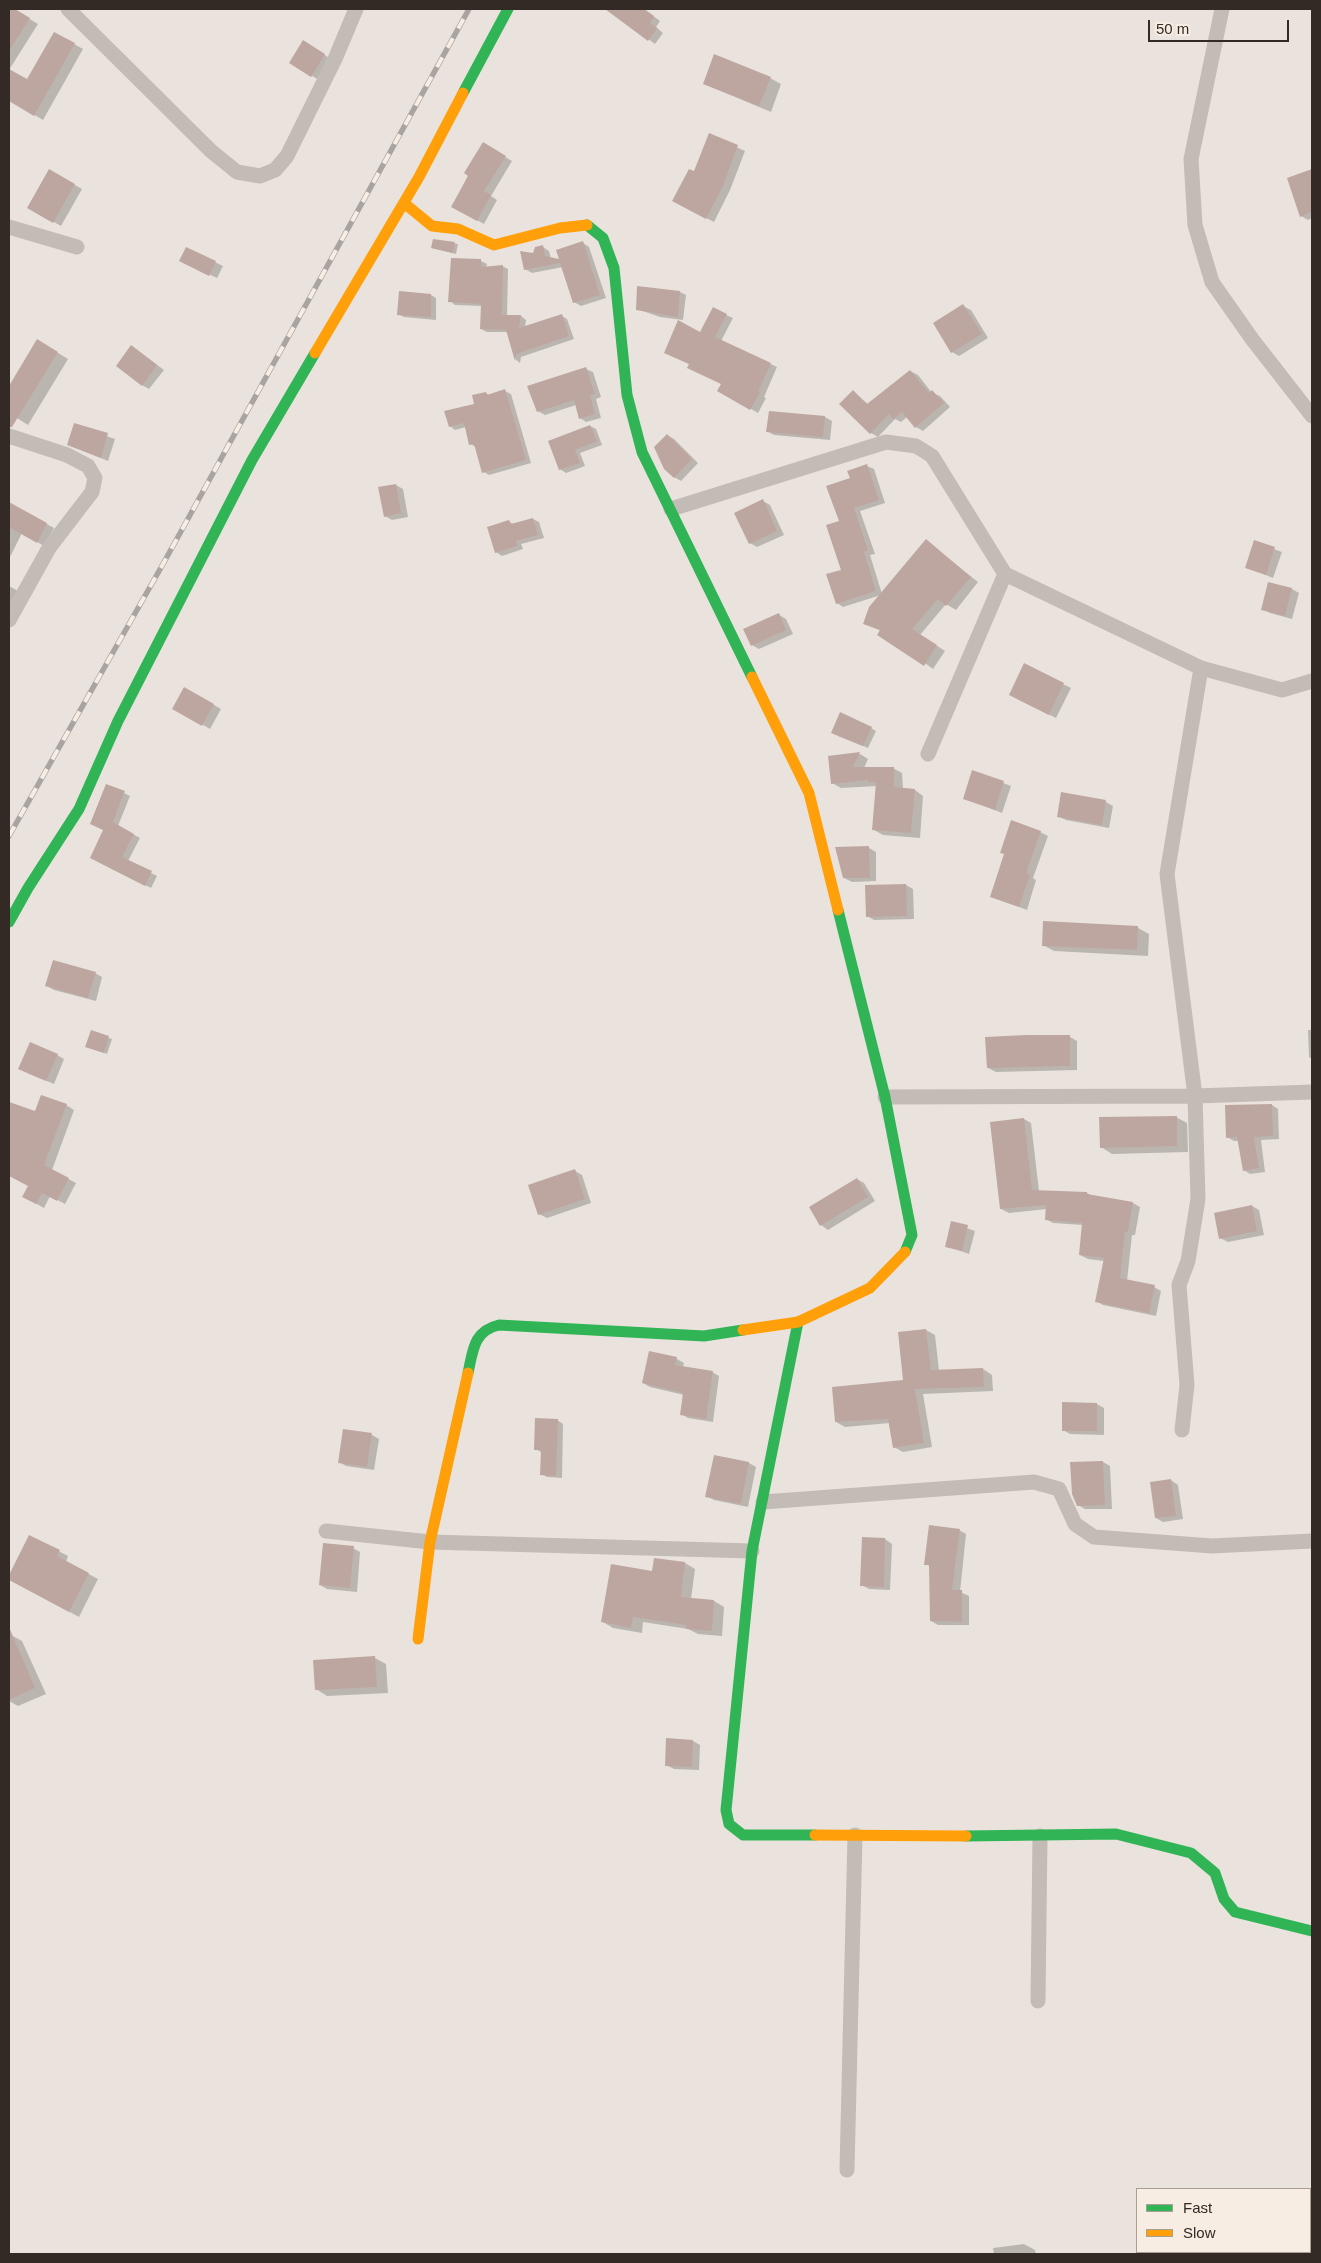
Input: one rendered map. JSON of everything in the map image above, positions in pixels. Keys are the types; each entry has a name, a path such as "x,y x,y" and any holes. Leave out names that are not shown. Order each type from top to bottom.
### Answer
{"street":[{"path":"68,9 211,151 237,172 260,176 275,170 288,156 335,59 356,9"},
{"path":"9,922 28,888 79,809 118,721 252,460 404,203 508,9"},
{"path":"1222,9 1191,160 1195,225 1212,282 1252,339 1312,416"},
{"path":"404,203 432,226 458,229 494,245 560,228 585,224 603,238 614,268 630,404 642,452 809,793 885,1097 912,1235 904,1254 870,1288 798,1322 704,1336 510,1324 495,1324 485,1329 475,1341 430,1542 418,1639"},
{"path":"9,227 77,246"},
{"path":"9,436 66,454 88,466 95,478 92,492 49,548 9,620"},
{"path":"671,509 886,442 916,446 932,456 1005,574 1201,668 1282,690 1312,681"},
{"path":"928,754 1005,574"},
{"path":"1182,1430 1187,1385 1179,1285 1188,1261 1198,1199 1195,1096 1167,874 1201,668"},
{"path":"885,1097 1195,1096 1312,1092"},
{"path":"798,1322 752,1551 726,1797 726,1818 732,1829 743,1835 1040,1836 1116,1834 1191,1854 1215,1873 1224,1899 1235,1912 1312,1931"},
{"path":"762,1502 1034,1482 1059,1489 1074,1524 1094,1537 1212,1546 1312,1541"},
{"path":"326,1531 430,1542 752,1551"},
{"path":"847,2170 855,1834"},
{"path":"1038,2001 1040,1836"}],"building":[{"path":"9,9 15,9 30,18 9,51"},
{"path":"605,9 644,9 654,16 650,23 657,28 648,41"},
{"path":"54,32 75,43 34,116 9,101 9,69 27,79"},
{"path":"303,40 325,54 311,77 289,63"},
{"path":"714,54 771,77 759,106 703,84"},
{"path":"709,133 738,145 723,186 706,219 672,201 689,169 694,171"},
{"path":"483,142 506,156 484,191 491,195 477,221 451,207 468,176 464,173"},
{"path":"49,169 75,184 53,223 27,208"},
{"path":"1312,169 1312,212 1300,217 1287,178"},
{"path":"433,239 455,242 453,253 431,248"},
{"path":"583,241 600,295 573,303 560,263 524,270 520,251 533,253 535,247 543,245 545,256 559,259 556,250"},
{"path":"186,247 216,261 209,276 179,261"},
{"path":"451,258 481,259 481,267 503,265 502,315 521,315 519,328 562,314 569,336 516,354 515,361 506,330 480,329 481,304 448,302"},
{"path":"637,286 680,291 678,317 636,310"},
{"path":"399,291 431,294 431,317 397,315"},
{"path":"963,304 982,334 951,353 933,323"},
{"path":"713,307 727,314 715,337 771,363 758,392 760,393 750,410 717,391 721,384 687,368 689,364 664,353 678,320 700,332"},
{"path":"37,339 58,352 12,427 9,427 9,386"},
{"path":"131,345 157,365 142,386 116,366"},
{"path":"586,367 595,394 590,395 595,414 579,419 574,400 537,412 527,386"},
{"path":"910,370 929,393 932,390 944,403 915,428 902,412 893,419 889,414 870,434 839,404 853,390 867,404"},
{"path":"505,389 526,460 482,473 474,444 469,445 464,423 449,427 444,411 474,404 472,395 486,392 487,395"},
{"path":"769,411 825,416 823,437 766,432"},
{"path":"74,423 108,433 101,458 67,445"},
{"path":"590,425 597,441 575,450 580,463 559,470 548,441"},
{"path":"667,434 692,459 674,478 664,469 654,447"},
{"path":"867,464 879,500 854,508 868,550 864,552 876,591 836,604 826,574 841,570 826,525 839,521 826,486 850,478 847,471"},
{"path":"396,484 401,513 384,517 378,487"},
{"path":"763,499 777,531 749,544 734,513"},
{"path":"9,502 47,523 37,543 9,527"},
{"path":"533,518 538,535 516,541 517,546 495,553 487,527 509,520 511,524"},
{"path":"926,539 971,577 946,606 938,599 912,629 937,645 924,666 877,635 880,630 863,624 869,607"},
{"path":"1254,540 1275,547 1266,575 1245,568"},
{"path":"1268,582 1292,588 1285,616 1261,610"},
{"path":"779,613 786,630 751,646 743,629"},
{"path":"1024,663 1064,683 1049,715 1009,695"},
{"path":"184,687 214,704 202,726 172,709"},
{"path":"840,712 872,727 863,746 831,733"},
{"path":"860,752 853,767 894,767 894,787 915,789 911,833 872,830 876,782 868,782 868,780 831,784 828,756"},
{"path":"972,770 1004,781 995,810 963,799"},
{"path":"106,784 125,791 113,822 134,834 122,857 152,871 145,886 90,858 103,830 90,824"},
{"path":"1061,792 1106,800 1102,825 1057,817"},
{"path":"1011,820 1041,831 1026,873 1030,875 1019,907 990,897 1004,854 1000,853"},
{"path":"869,846 870,878 843,878 835,847"},
{"path":"906,884 907,916 866,917 865,885"},
{"path":"1043,921 1138,926 1137,950 1042,946"},
{"path":"53,960 96,972 88,998 45,986"},
{"path":"91,1030 109,1036 104,1053 85,1047"},
{"path":"1070,1035 1070,1066 987,1068 985,1037"},
{"path":"30,1042 58,1054 46,1081 18,1069"},
{"path":"41,1095 67,1104 44,1165 69,1178 57,1201 42,1193 36,1204 22,1197 28,1186 9,1176 9,1102 35,1111"},
{"path":"1272,1104 1273,1136 1254,1137 1259,1168 1243,1171 1237,1137 1226,1138 1225,1105"},
{"path":"1177,1116 1177,1146 1100,1148 1099,1117"},
{"path":"1024,1118 1032,1190 1087,1192 1087,1194 1133,1202 1128,1232 1125,1232 1120,1278 1155,1285 1149,1313 1095,1302 1104,1258 1079,1255 1082,1223 1045,1220 1046,1205 1000,1209 990,1122"},
{"path":"575,1169 585,1199 538,1215 528,1185"},
{"path":"857,1178 868,1197 820,1226 809,1207"},
{"path":"1252,1205 1257,1231 1219,1239 1214,1213"},
{"path":"951,1221 968,1225 962,1251 945,1247"},
{"path":"926,1329 931,1370 983,1368 984,1387 915,1389 924,1443 893,1448 888,1419 835,1422 832,1387 903,1380 898,1332"},
{"path":"649,1351 677,1357 675,1365 713,1371 706,1419 680,1415 683,1393 642,1383"},
{"path":"1062,1402 1097,1403 1097,1431 1062,1431"},
{"path":"535,1418 558,1419 556,1476 540,1475 541,1450 534,1450"},
{"path":"343,1429 372,1433 367,1467 338,1463"},
{"path":"714,1455 749,1462 741,1504 705,1497"},
{"path":"1103,1461 1105,1505 1077,1506 1072,1494 1070,1462"},
{"path":"1171,1479 1176,1516 1155,1518 1150,1482"},
{"path":"929,1525 960,1529 952,1590 962,1590 962,1622 930,1621 929,1565 924,1565"},
{"path":"29,1535 60,1550 57,1556 89,1573 69,1612 9,1580 9,1575"},
{"path":"862,1537 885,1538 884,1587 860,1586"},
{"path":"323,1543 354,1546 350,1588 319,1585"},
{"path":"654,1558 685,1562 681,1597 714,1600 712,1631 686,1629 686,1625 633,1617 631,1628 601,1622 611,1564 652,1571"},
{"path":"9,1627 35,1688 9,1700"},
{"path":"375,1656 377,1687 315,1690 313,1660"},
{"path":"666,1738 693,1740 692,1767 665,1766"}],"railway":[{"path":"9,836 163,564 469,9"}],"traffic: fast":[{"path":"463,93 508,9"},
{"path":"587,225 603,238 614,268 627,395 642,452 752,677"},
{"path":"9,922 28,888 79,809 118,721 252,460 315,353"},
{"path":"838,910 885,1097 912,1235 905,1252"},
{"path":"798,1322 752,1551 726,1810 729,1824 743,1835 815,1835"},
{"path":"468,1373 473,1350 479,1337 490,1328 499,1325 704,1336 743,1330"},
{"path":"966,1836 1116,1834 1191,1853 1215,1873 1224,1899 1235,1912 1312,1931"}],"traffic: slow":[{"path":"315,353 419,177 463,93"},
{"path":"404,203 432,226 458,229 494,245 560,228 587,225"},
{"path":"752,677 809,793 838,910"},
{"path":"743,1330 798,1322 870,1288 905,1252"},
{"path":"418,1639 430,1542 468,1373"},
{"path":"815,1835 966,1836"}]}
